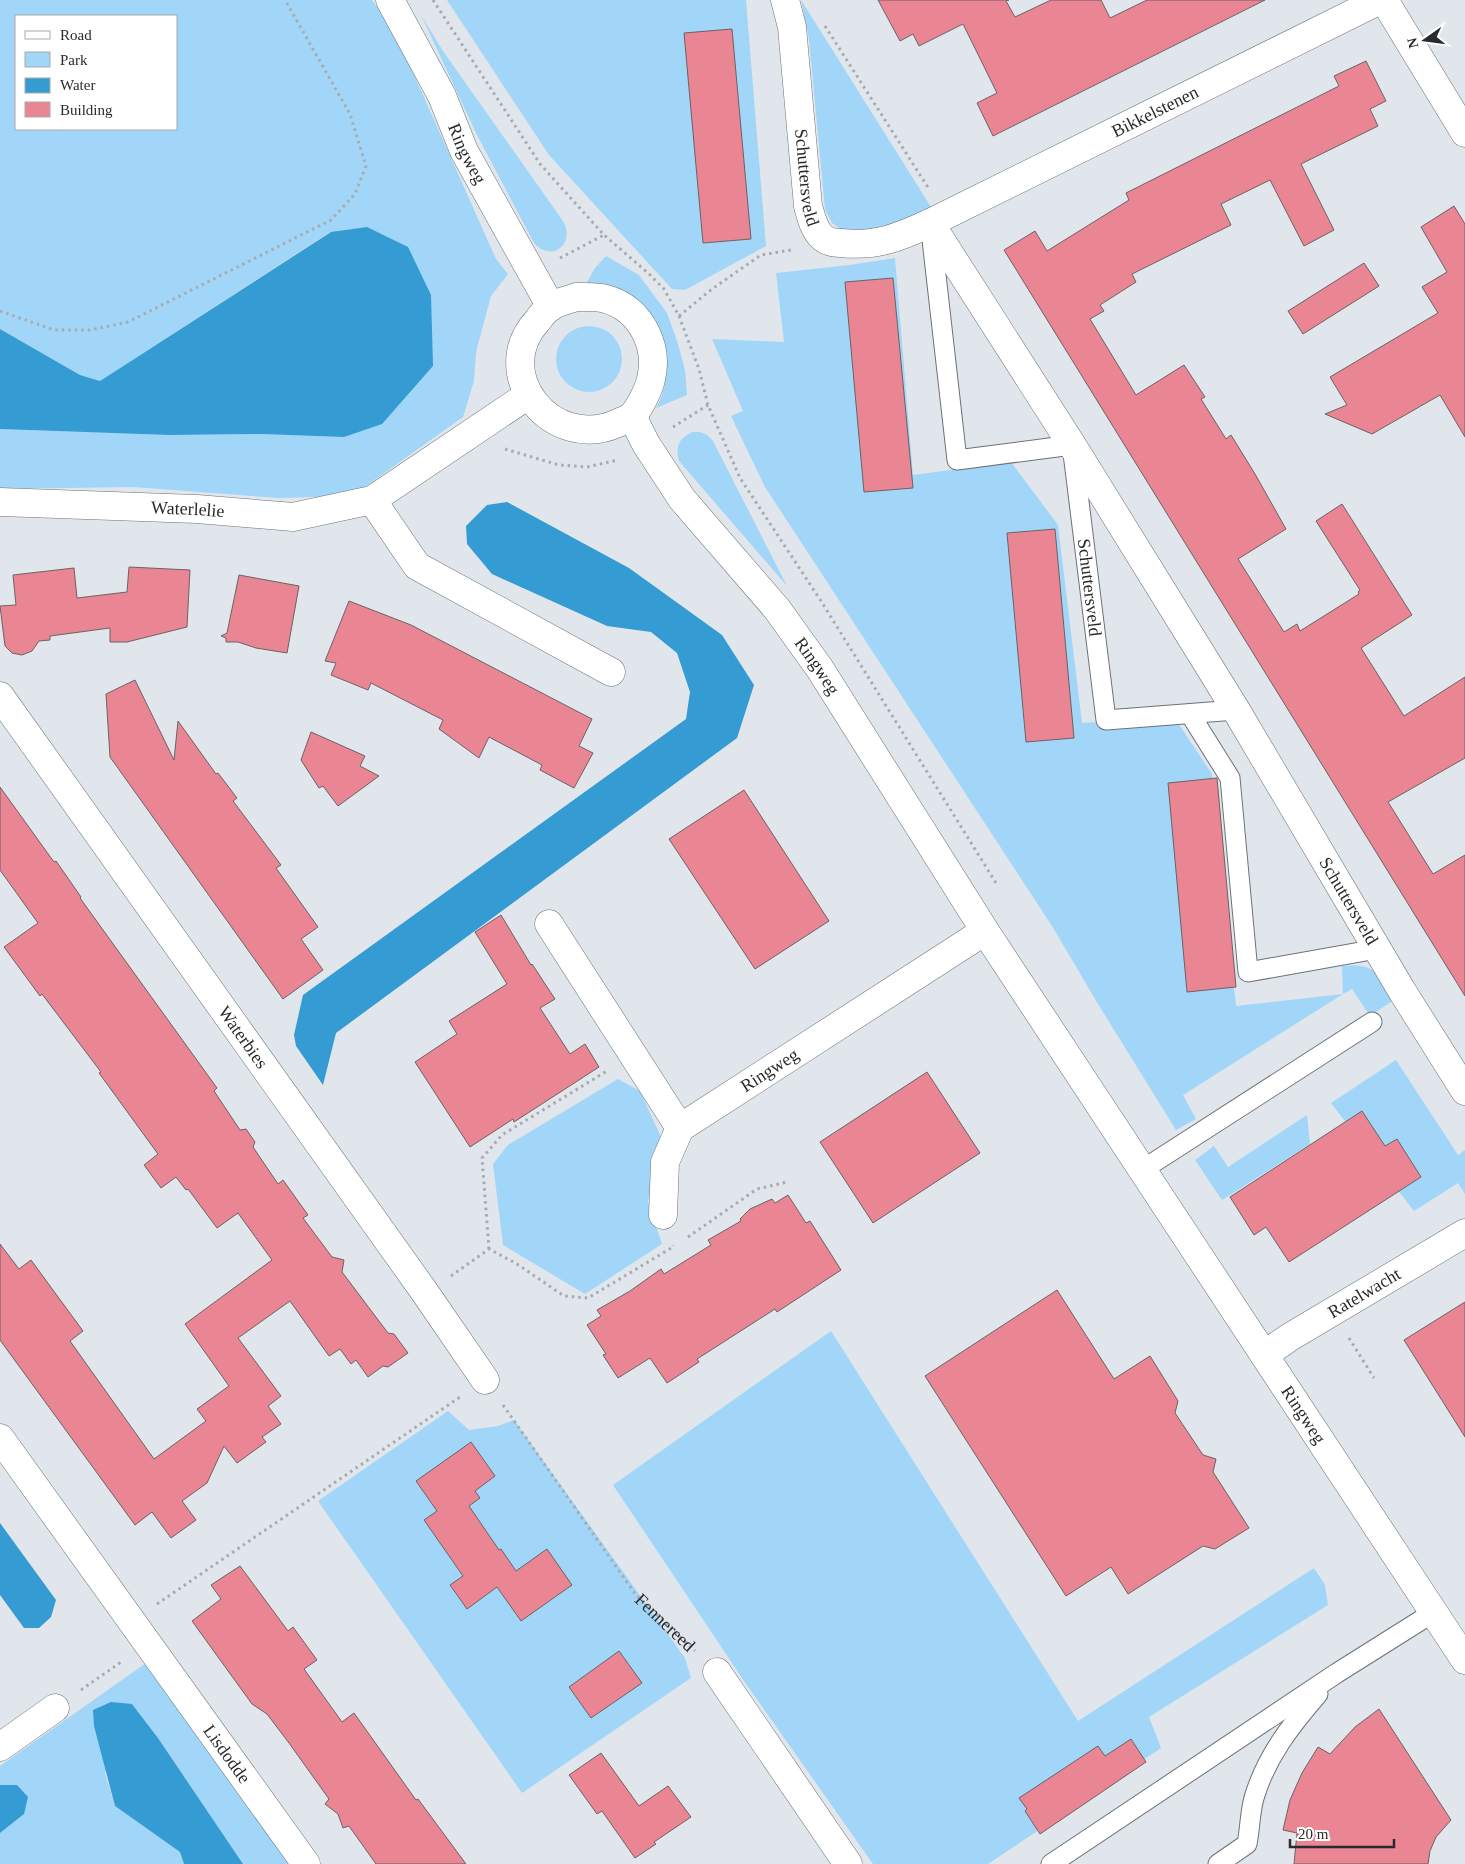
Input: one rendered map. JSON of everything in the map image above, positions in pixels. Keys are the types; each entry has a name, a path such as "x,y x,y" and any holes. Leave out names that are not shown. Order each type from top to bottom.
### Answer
{"street":[{"name":"Ringweg","path":"390,0 442,96 464,151 550,306"},
{"name":"Schuttersveld","path":"785,0 792,27 808,206 812,221 820,236 830,242 859,245 883,242 905,235 938,219 1072,445 1236,710 1377,949 1465,1091"},
{"name":"Bikkelstenen","path":"938,219 1380,0"},
{"path":"1384,0 1465,133"},
{"path":"576,296 605,298 622,306 639,320 649,337 654,368 649,387 632,416 609,427 587,430 562,425 541,411 528,395 521,372 521,353 529,330 550,306 576,296"},
{"name":"Waterlelie","path":"0,502 197,509 293,517 372,500 528,395"},
{"name":"Ringweg","path":"632,416 646,444 682,499 777,609 820,669 985,931 1465,1660"},
{"path":"372,500 417,566 611,672"},
{"name":"Waterbies","path":"0,696 426,1294 485,1380"},
{"path":"549,924 680,1128 665,1162 663,1215"},
{"name":"Ringweg","path":"680,1128 985,931"},
{"name":"Ratelwacht","path":"1264,1355 1290,1337 1465,1233"},
{"name":"Lisdodde","path":"0,1438 306,1864"},
{"path":"717,1672 848,1864"},
{"path":"0,1747 55,1708"}],"lane":[{"path":"938,219 958,460 1072,445"},
{"name":"Schuttersveld","path":"1072,445 1106,720 1236,710"},
{"path":"1190,714 1230,778 1248,972 1377,949"},
{"path":"1142,1170 1372,1022"},
{"path":"1051,1864 1338,1673 1434,1612"},
{"path":"1218,1864 1248,1844 1254,1799 1268,1761 1294,1722 1338,1673"}],"path":[{"path":"0,311 54,330 90,330 128,322 331,220 355,194 366,166 350,114 285,0"},
{"path":"433,0 540,164 604,235 664,289 680,316 699,369 708,405 740,478 820,601 998,887"},
{"path":"824,25 938,219"},
{"path":"680,316 712,289 761,255 830,242"},
{"path":"489,1249 482,1158 502,1136 633,1054"},
{"path":"489,1249 517,1264 564,1296 588,1298 673,1247 757,1189 787,1182"},
{"path":"663,1215 673,1247"},
{"path":"426,1294 489,1249"},
{"path":"1332,1312 1374,1378"},
{"path":"132,1621 485,1380"},
{"name":"Fennereed","path":"485,1380 636,1595 717,1672"},
{"path":"55,1708 148,1643"}],"green space":[{"path":"0,0 372,0 387,20 410,66 496,259 508,274 491,296 476,352 474,381 463,417 352,496 278,498 133,487 0,489 0,429 169,435 261,434 344,437 415,386 433,366 330,232 100,381 80,375 0,329"},
{"path":"447,0 746,0 766,246 685,290 672,289 549,155"},
{"path":"801,0 931,207 891,227 875,231 842,230 832,223 825,209 809,39"},
{"path":"421,15 443,51 563,221 566,237 564,243 555,251 541,249 534,243 476,133"},
{"path":"606,256 639,275 667,313 685,370 687,395 656,408 660,401 665,379 665,350 586,284 595,268"},
{"path":"895,258 913,475 1011,462 1058,525 1082,723 1174,717 1212,774 1236,1006 1343,994 1183,1095 1196,1119 1176,1130 1052,926 765,487 731,416 743,411 712,339 784,342 776,273"},
{"path":"589,326 602,329 612,336 619,346 622,359 619,372 612,382 602,389 589,392 576,389 566,382 559,372 556,359 559,346 566,336 576,329"},
{"path":"692,432 704,434 713,441 787,586 679,461 679,444 684,437"},
{"path":"1354,965 1369,968 1374,972 1394,1000 1370,1016 1352,989 1343,994 1342,966"},
{"path":"1396,1060 1458,1155 1465,1150 1465,1194 1458,1183 1414,1211 1331,1103"},
{"path":"618,1079 640,1091 661,1137 648,1201 662,1244 585,1294 503,1245 493,1164 508,1145"},
{"path":"1307,1115 1310,1144 1222,1200 1195,1160 1214,1146 1228,1167"},
{"path":"831,1331 1078,1721 1314,1568 1325,1585 1328,1605 1149,1717 1161,1748 988,1864 873,1864 744,1681 613,1485"},
{"path":"448,1411 469,1430 498,1426 514,1420 685,1658 691,1678 522,1793 318,1501"},
{"path":"146,1663 291,1864 243,1864 158,1738 132,1704 105,1773 115,1806 180,1852 184,1864 0,1864 0,1833 24,1814 17,1785 0,1785 0,1766"}],"water":[{"path":"367,227 408,247 431,295 433,366 382,424 344,437 261,434 169,435 0,429 0,329 80,375 100,381 331,232"},
{"path":"507,502 629,568 722,635 754,685 737,738 336,1033 323,1085 296,1046 294,1035 303,995 686,719 690,692 677,653 651,632 607,626 492,574 467,544 466,526 487,505"},
{"path":"0,1523 56,1600 51,1617 39,1628 24,1628 0,1595"},
{"path":"111,1702 132,1704 158,1738 243,1864 184,1864 180,1852 115,1806 94,1726 93,1710"},
{"path":"0,1785 17,1785 28,1797 24,1814 0,1833"}],"building":[{"path":"878,0 1009,0 1006,1 1015,17 1051,0 1101,0 1110,18 1147,0 1265,0 993,136 977,103 997,93 963,24 919,46 913,34 900,41"},
{"path":"732,29 751,239 703,243 684,33"},
{"path":"1366,61 1386,101 1370,109 1378,126 1301,164 1334,230 1304,246 1270,180 1221,204 1231,225 1132,274 1136,282 1100,305 1104,311 1090,319 1136,395 1184,365 1205,397 1201,399 1226,439 1231,435 1286,529 1238,559 1284,632 1297,624 1300,631 1359,594 1360,590 1316,521 1342,504 1412,615 1361,648 1404,716 1465,677 1465,758 1388,802 1433,874 1465,855 1465,996 1004,250 1035,231 1047,251 1129,200 1126,193 1339,86 1334,76"},
{"path":"1454,206 1465,224 1465,437 1440,395 1372,434 1325,414 1347,405 1330,377 1438,313 1422,287 1447,272 1421,227"},
{"path":"1364,263 1379,286 1303,334 1288,311"},
{"path":"893,278 913,488 864,492 845,282"},
{"path":"1055,529 1074,738 1026,742 1007,533"},
{"path":"129,567 190,570 187,627 127,642 110,642 110,628 50,636 50,640 39,641 32,651 22,655 12,653 5,646 0,606 16,605 13,575 74,568 77,598 127,592"},
{"path":"239,575 299,586 287,653 256,648 238,642 226,642 226,638 221,636 227,633"},
{"path":"349,601 411,625 592,719 579,746 593,753 574,788 540,770 542,765 489,737 479,758 439,729 443,720 371,683 368,690 331,675 336,663 325,661"},
{"path":"135,680 174,760 178,721 216,774 218,773 237,798 233,801 281,865 276,868 318,927 301,939 323,970 283,999 110,757 106,694"},
{"path":"311,732 365,756 360,766 379,776 338,806 323,786 319,788 301,760"},
{"path":"1217,778 1236,987 1187,992 1168,783"},
{"path":"0,787 54,862 56,861 80,898 217,1088 214,1091 240,1130 246,1129 255,1142 253,1147 278,1184 283,1180 308,1215 303,1218 332,1257 344,1260 342,1272 388,1333 394,1334 408,1353 388,1367 383,1366 368,1377 356,1360 351,1364 340,1349 329,1356 290,1301 238,1338 281,1396 268,1406 281,1424 262,1437 266,1442 237,1463 224,1446 207,1483 182,1501 196,1520 171,1538 152,1512 135,1525 0,1340 0,1244 19,1269 31,1260 83,1331 70,1341 154,1459 206,1421 197,1409 229,1386 185,1324 272,1260 238,1213 217,1228 188,1189 186,1190 176,1177 161,1188 144,1165 158,1154 99,1073 101,1072 42,994 40,996 4,947 38,923 0,870"},
{"path":"744,790 829,921 755,969 669,839"},
{"path":"501,915 531,965 555,999 540,1008 570,1054 585,1044 599,1067 514,1122 513,1119 470,1147 415,1062 457,1034 449,1021 507,984 475,932"},
{"path":"927,1072 980,1153 873,1223 820,1142"},
{"path":"1362,1111 1385,1146 1397,1139 1421,1177 1289,1262 1266,1227 1254,1235 1230,1197"},
{"path":"788,1195 806,1223 810,1221 841,1270 777,1312 775,1309 697,1359 699,1362 667,1383 650,1358 618,1378 603,1355 606,1354 587,1325 601,1316 597,1310 630,1291 661,1269 664,1274 711,1245 708,1240 741,1221 740,1219 750,1209 772,1199 775,1203"},
{"path":"1057,1290 1114,1379 1150,1356 1178,1401 1175,1413 1203,1455 1216,1459 1213,1472 1249,1528 1215,1549 1203,1546 1128,1594 1111,1567 1066,1596 925,1376"},
{"path":"1465,1302 1465,1437 1404,1340"},
{"path":"471,1442 495,1476 475,1491 480,1498 469,1506 499,1550 501,1549 516,1571 547,1549 572,1585 521,1621 497,1587 467,1609 450,1585 463,1576 424,1520 437,1511 416,1481"},
{"path":"240,1566 288,1631 293,1627 317,1660 304,1669 342,1722 354,1713 416,1800 418,1799 466,1864 376,1864 349,1826 343,1828 338,1814 325,1804 329,1799 289,1743 267,1714 252,1704 192,1621 221,1599 211,1585"},
{"path":"619,1651 642,1683 591,1718 569,1687"},
{"path":"1379,1709 1451,1820 1436,1837 1430,1851 1428,1864 1294,1864 1297,1833 1283,1830 1290,1800 1302,1773 1318,1747 1330,1754 1355,1727"},
{"path":"1131,1739 1146,1762 1040,1834 1019,1798 1098,1746 1105,1756"},
{"path":"601,1753 639,1806 668,1786 691,1817 654,1842 656,1844 635,1858 602,1811 597,1814 569,1775"}]}
